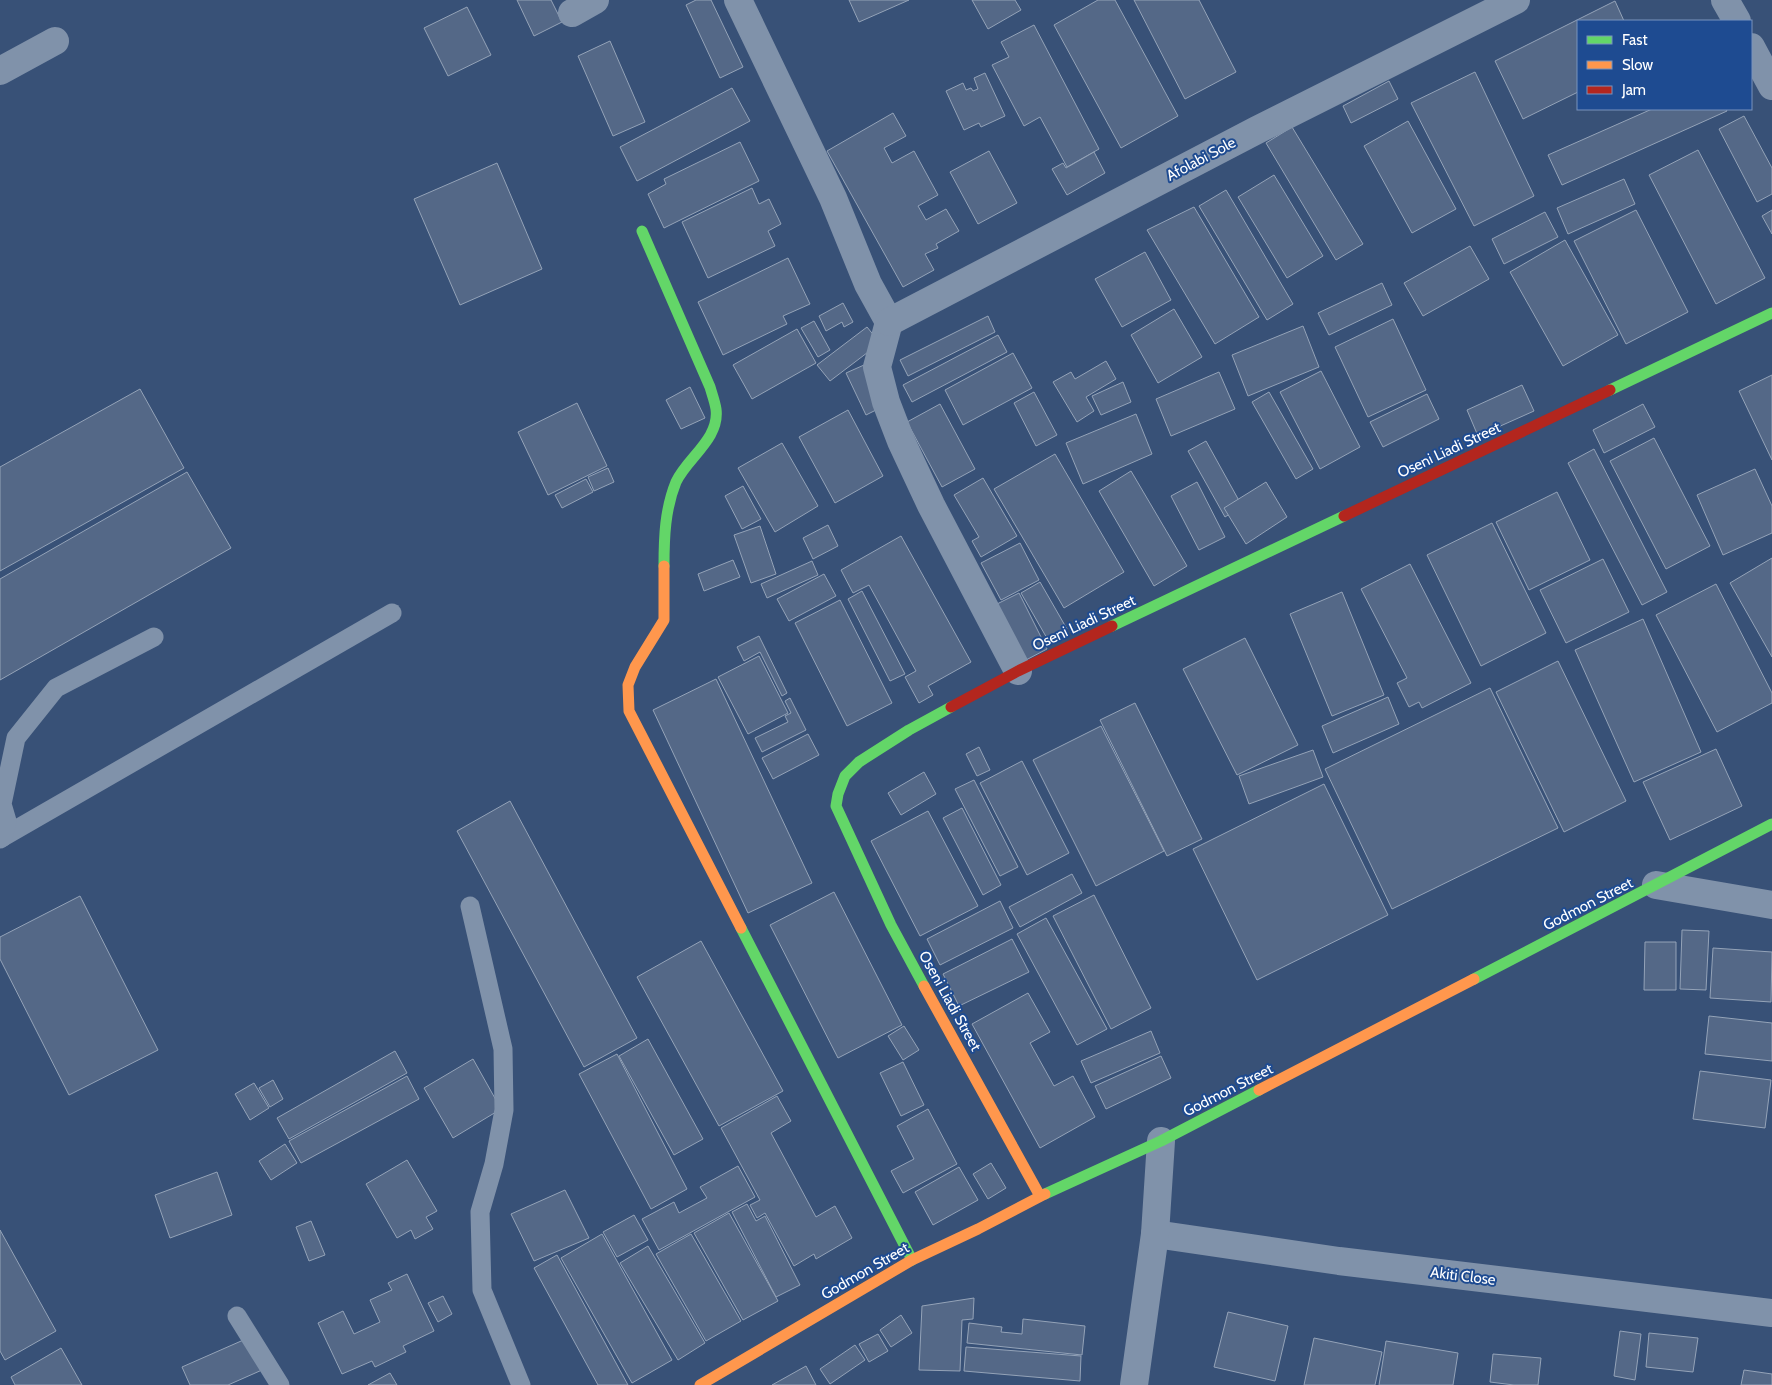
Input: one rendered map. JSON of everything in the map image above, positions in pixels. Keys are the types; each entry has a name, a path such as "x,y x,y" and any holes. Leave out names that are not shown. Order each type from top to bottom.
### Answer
{"street":[{"path":"738,0 833,198 868,284 889,322 877,367 886,402 898,433 931,505 1018,671"},
{"name":"Afolabi Sole","path":"889,322 1257,130 1516,0"},
{"path":"1725,0 1736,20"},
{"path":"0,71 55,41"},
{"path":"1752,49 1772,86"},
{"path":"642,231 710,387 716,410 716,418 711,435 682,471 676,483 667,512 664,546 664,620 635,667 628,685 629,711 912,1260"},
{"name":"Oseni Liadi Street","path":"1040,1196 892,925 858,856 836,806 838,794 845,776 859,762 910,730 1018,671 1772,313"},
{"name":"Godmon Street","path":"700,1385 912,1260 978,1229 1040,1196 1161,1141 1772,824"},
{"path":"1656,885 1772,905"},
{"path":"1134,1385 1155,1234 1161,1141"},
{"name":"Akiti Close","path":"1155,1234 1339,1261 1772,1313"}],"lane":[{"path":"1,838 392,612"},
{"path":"1,838 7,821 2,804 16,738 56,688 154,637"},
{"path":"470,906 503,1049 504,1110 494,1164 480,1212 482,1290 521,1385"},
{"path":"237,1316 280,1385"}],"building":[{"path":"517,0 551,0 562,22 534,36"},
{"path":"696,0 711,0 743,67 720,78 686,5"},
{"path":"849,0 909,0 859,22"},
{"path":"972,0 1015,0 1021,10 988,29"},
{"path":"1098,0 1115,0 1178,116 1121,148 1054,25"},
{"path":"1134,0 1199,0 1236,72 1185,99"},
{"path":"1615,1 1624,20 1577,20"},
{"path":"467,7 491,55 448,76 424,28"},
{"path":"1577,20 1577,92 1523,119 1495,61"},
{"path":"1034,25 1099,149 1067,167 1040,117 1024,126 992,65 1009,57 1001,42"},
{"path":"610,41 645,122 613,136 578,56"},
{"path":"1475,72 1534,196 1474,226 1411,103"},
{"path":"985,73 1005,116 981,127 979,123 964,130 946,91 963,83 966,90 971,88 973,91 978,89 974,78"},
{"path":"1389,81 1398,99 1351,123 1343,106"},
{"path":"732,88 750,121 637,181 620,147"},
{"path":"1650,110 1727,111 1562,185 1548,155"},
{"path":"893,113 906,136 884,148 892,163 914,151 938,195 918,206 926,220 946,209 959,231 936,244 938,248 925,254 934,270 903,287 827,151"},
{"path":"1744,116 1772,168 1772,194 1757,202 1719,129"},
{"path":"1408,121 1456,209 1412,233 1364,146"},
{"path":"1292,127 1363,244 1336,260 1266,143"},
{"path":"740,142 759,181 664,228 648,194 666,184 664,179"},
{"path":"1698,150 1765,278 1716,304 1649,175"},
{"path":"989,151 1017,203 978,224 950,172"},
{"path":"1094,152 1105,173 1067,195 1052,169 1063,163 1066,168"},
{"path":"497,163 542,269 460,305 414,199"},
{"path":"1274,175 1323,256 1287,278 1238,197"},
{"path":"1624,179 1635,204 1568,234 1557,208"},
{"path":"752,188 759,204 769,199 781,224 768,231 775,246 708,278 682,222"},
{"path":"1226,190 1293,304 1267,320 1199,206"},
{"path":"1194,207 1259,317 1215,344 1147,230"},
{"path":"1636,210 1688,312 1626,344 1574,241"},
{"path":"1772,210 1772,234 1762,216"},
{"path":"1545,212 1558,237 1504,264 1492,239"},
{"path":"1565,240 1618,335 1563,366 1510,272"},
{"path":"1470,246 1489,279 1423,316 1404,283"},
{"path":"1145,252 1171,300 1122,327 1095,279"},
{"path":"788,258 810,304 783,316 787,324 723,355 698,302"},
{"path":"1382,283 1392,305 1329,335 1318,313"},
{"path":"843,303 853,322 844,327 842,322 826,331 819,316"},
{"path":"1174,309 1202,357 1158,383 1131,335"},
{"path":"988,316 995,332 908,376 900,360"},
{"path":"1393,319 1426,390 1368,417 1335,347"},
{"path":"814,321 830,350 818,357 801,328"},
{"path":"1303,326 1319,367 1248,396 1232,355"},
{"path":"867,327 880,343 830,381 817,365"},
{"path":"797,329 816,363 752,399 733,365"},
{"path":"998,335 1007,352 912,402 903,385"},
{"path":"1013,353 1032,388 963,425 945,390"},
{"path":"1106,361 1116,379 1086,397 1094,411 1077,422 1053,382 1071,372 1075,379"},
{"path":"864,365 884,406 866,415 846,373"},
{"path":"1321,371 1360,447 1320,469 1280,392"},
{"path":"1219,372 1235,409 1171,436 1156,399"},
{"path":"1772,375 1772,460 1739,391"},
{"path":"1123,382 1131,402 1101,415 1092,396"},
{"path":"1522,385 1534,411 1478,436 1467,410"},
{"path":"690,387 705,418 681,429 666,400"},
{"path":"140,389 184,468 0,571 0,467"},
{"path":"1034,392 1057,435 1036,446 1014,403"},
{"path":"1269,392 1313,469 1296,479 1252,402"},
{"path":"1427,394 1439,419 1383,447 1370,422"},
{"path":"577,403 607,466 548,495 518,432"},
{"path":"940,404 975,469 942,487 907,422"},
{"path":"1643,404 1655,427 1604,453 1593,430"},
{"path":"848,410 883,476 835,503 799,437"},
{"path":"1136,414 1152,454 1083,484 1066,443"},
{"path":"1654,438 1710,546 1666,569 1610,461"},
{"path":"1206,441 1242,506 1225,517 1188,451"},
{"path":"782,443 818,506 775,532 738,468"},
{"path":"1594,449 1667,592 1642,605 1568,463"},
{"path":"1055,454 1124,572 1064,608 994,489"},
{"path":"608,468 614,482 594,491 588,477"},
{"path":"1755,469 1772,506 1772,533 1723,555 1697,495"},
{"path":"1131,471 1187,566 1154,586 1099,491"},
{"path":"187,472 231,548 0,680 0,579"},
{"path":"983,478 1017,536 981,557 972,541 979,537 954,495"},
{"path":"586,479 593,492 562,508 555,495"},
{"path":"1197,482 1225,537 1199,550 1171,496"},
{"path":"1266,482 1287,517 1246,544 1224,508"},
{"path":"743,486 761,519 742,529 725,496"},
{"path":"1557,492 1590,560 1529,590 1496,522"},
{"path":"1492,523 1546,633 1481,666 1427,555"},
{"path":"828,525 838,546 813,559 803,538"},
{"path":"760,526 776,574 751,583 734,535"},
{"path":"901,536 971,662 928,686 933,695 919,703 905,677 916,671 869,585 853,593 841,570"},
{"path":"1020,543 1039,580 1001,600 981,563"},
{"path":"1772,558 1772,657 1730,583"},
{"path":"1603,559 1629,612 1566,643 1540,590"},
{"path":"733,560 740,577 704,591 698,574"},
{"path":"812,561 818,575 767,598 761,584"},
{"path":"1410,564 1471,683 1422,708 1419,702 1409,707 1397,683 1407,678 1361,589"},
{"path":"824,574 836,596 789,621 777,599"},
{"path":"1040,582 1067,629 1048,640 1021,593"},
{"path":"1716,584 1772,693 1772,703 1717,732 1656,615"},
{"path":"862,591 905,674 890,681 848,599"},
{"path":"1342,592 1384,695 1332,716 1290,614"},
{"path":"1019,593 1047,649 1026,660 997,604"},
{"path":"840,600 892,703 847,726 795,623"},
{"path":"1643,619 1701,752 1634,782 1575,650"},
{"path":"759,636 787,693 782,696 760,652 744,661 737,647"},
{"path":"1245,638 1298,745 1237,775 1183,669"},
{"path":"759,656 788,713 748,734 718,677"},
{"path":"1558,661 1626,801 1564,832 1496,692"},
{"path":"716,679 812,883 748,913 653,710"},
{"path":"1490,688 1558,828 1392,909 1325,769"},
{"path":"1388,697 1399,724 1333,753 1322,726"},
{"path":"790,698 806,730 762,752 755,738 788,722 785,716 791,713 785,701"},
{"path":"1135,703 1202,839 1167,856 1100,720"},
{"path":"1101,726 1164,851 1096,886 1033,760"},
{"path":"808,734 819,755 773,779 762,758"},
{"path":"979,747 990,770 977,776 966,754"},
{"path":"1716,749 1742,806 1670,840 1643,782"},
{"path":"1313,750 1323,777 1249,804 1239,776"},
{"path":"1022,761 1069,853 1027,875 980,783"},
{"path":"924,772 936,794 901,815 888,793"},
{"path":"974,780 1018,867 1000,876 955,789"},
{"path":"1324,784 1388,915 1257,980 1193,849"},
{"path":"510,801 637,1038 584,1067 457,831"},
{"path":"962,808 1001,885 983,895 943,818"},
{"path":"928,811 978,906 920,936 871,841"},
{"path":"1072,874 1082,893 1020,927 1009,907"},
{"path":"834,892 902,1025 838,1058 770,925"},
{"path":"1094,895 1151,1008 1111,1029 1053,916"},
{"path":"80,896 158,1050 69,1095 0,959 0,937"},
{"path":"1000,901 1013,928 940,965 927,939"},
{"path":"1046,918 1107,1029 1077,1045 1017,934"},
{"path":"1682,930 1709,931 1706,990 1680,989"},
{"path":"1012,939 1029,972 959,1006 943,974"},
{"path":"701,941 783,1091 719,1126 637,977"},
{"path":"1645,942 1676,942 1676,990 1644,990"},
{"path":"1713,948 1772,952 1771,1002 1710,998"},
{"path":"1028,993 1050,1032 1030,1043 1054,1086 1073,1076 1095,1117 1040,1148 972,1024"},
{"path":"1709,1016 1772,1023 1772,1061 1705,1054"},
{"path":"904,1026 919,1050 903,1060 888,1036"},
{"path":"1151,1031 1160,1053 1091,1083 1081,1061"},
{"path":"648,1039 703,1139 674,1155 619,1056"},
{"path":"395,1051 407,1073 289,1139 277,1118"},
{"path":"617,1054 687,1189 651,1209 579,1074"},
{"path":"1161,1056 1171,1078 1106,1109 1095,1086"},
{"path":"473,1059 501,1109 453,1138 424,1088"},
{"path":"903,1062 924,1105 901,1116 880,1073"},
{"path":"1700,1071 1771,1080 1765,1128 1693,1119"},
{"path":"407,1076 419,1099 301,1163 289,1141"},
{"path":"273,1080 283,1099 270,1107 259,1088"},
{"path":"254,1083 269,1108 250,1120 235,1094"},
{"path":"777,1096 791,1121 771,1133 816,1217 835,1206 852,1238 816,1259 814,1254 794,1266 765,1213 757,1218 750,1205 760,1200 721,1128"},
{"path":"928,1109 957,1164 903,1193 891,1171 914,1159 897,1126"},
{"path":"285,1144 297,1163 271,1180 259,1161"},
{"path":"407,1160 437,1211 426,1217 433,1229 415,1239 411,1230 397,1238 366,1184"},
{"path":"991,1163 1006,1188 988,1199 973,1174"},
{"path":"738,1166 755,1197 659,1250 642,1219 674,1202 679,1213 707,1198 700,1187"},
{"path":"959,1167 978,1200 933,1225 915,1192"},
{"path":"217,1172 232,1215 170,1238 155,1195"},
{"path":"565,1190 589,1238 534,1261 511,1214"},
{"path":"747,1204 756,1221 765,1216 800,1285 776,1297 732,1212"},
{"path":"729,1213 778,1301 743,1320 694,1233"},
{"path":"634,1215 648,1240 617,1257 603,1232"},
{"path":"311,1221 325,1255 309,1261 296,1227"},
{"path":"0,1230 56,1331 5,1360 0,1351"},
{"path":"602,1234 672,1360 632,1383 561,1258"},
{"path":"691,1234 741,1321 706,1341 656,1254"},
{"path":"648,1246 705,1343 678,1360 620,1263"},
{"path":"557,1255 628,1385 598,1385 534,1268"},
{"path":"407,1274 434,1331 403,1346 406,1352 375,1367 372,1361 342,1374 318,1323 343,1311 354,1334 380,1322 370,1300 392,1290 388,1283"},
{"path":"443,1296 452,1314 438,1322 428,1303"},
{"path":"974,1298 973,1319 962,1320 960,1371 919,1370 922,1306"},
{"path":"1228,1312 1288,1326 1275,1381 1214,1367"},
{"path":"901,1315 912,1333 891,1347 880,1330"},
{"path":"1023,1319 1085,1326 1082,1355 967,1343 969,1323 1002,1327 1001,1332 1022,1334"},
{"path":"1620,1331 1641,1334 1635,1380 1614,1376"},
{"path":"1649,1333 1698,1338 1693,1372 1646,1367"},
{"path":"878,1334 888,1351 869,1362 859,1344"},
{"path":"248,1338 262,1370 228,1385 190,1385 182,1367"},
{"path":"1314,1338 1382,1352 1375,1385 1304,1385"},
{"path":"1386,1341 1458,1353 1453,1385 1379,1385"},
{"path":"855,1345 865,1360 830,1384 820,1369"},
{"path":"966,1347 1081,1356 1080,1381 964,1371"},
{"path":"61,1348 82,1385 15,1385 11,1377"},
{"path":"1493,1354 1541,1358 1538,1385 1490,1382"},
{"path":"806,1366 816,1385 772,1385"},
{"path":"1744,1370 1772,1374 1772,1385 1741,1385"},
{"path":"390,1373 397,1385 368,1385"}],"traffic: fast":[{"path":"642,231 710,387 716,409 716,420 713,430 702,448 681,473 672,492 666,523 664,566"},
{"path":"1610,390 1772,313"},
{"path":"1112,626 1344,516"},
{"path":"924,986 891,925 836,806 838,794 845,776 859,762 909,730 951,707"},
{"path":"1474,979 1772,824"},
{"path":"741,928 912,1260"},
{"path":"1045,1194 1161,1141 1259,1090"}],"traffic: slow":[{"path":"664,566 664,620 635,667 628,685 629,711 741,928"},
{"path":"1259,1090 1474,979"},
{"path":"924,986 1040,1196"},
{"path":"700,1385 912,1260 978,1229 1045,1194"}],"traffic: jam":[{"path":"1344,516 1610,390"},
{"path":"951,707 1018,671 1112,626"}]}
